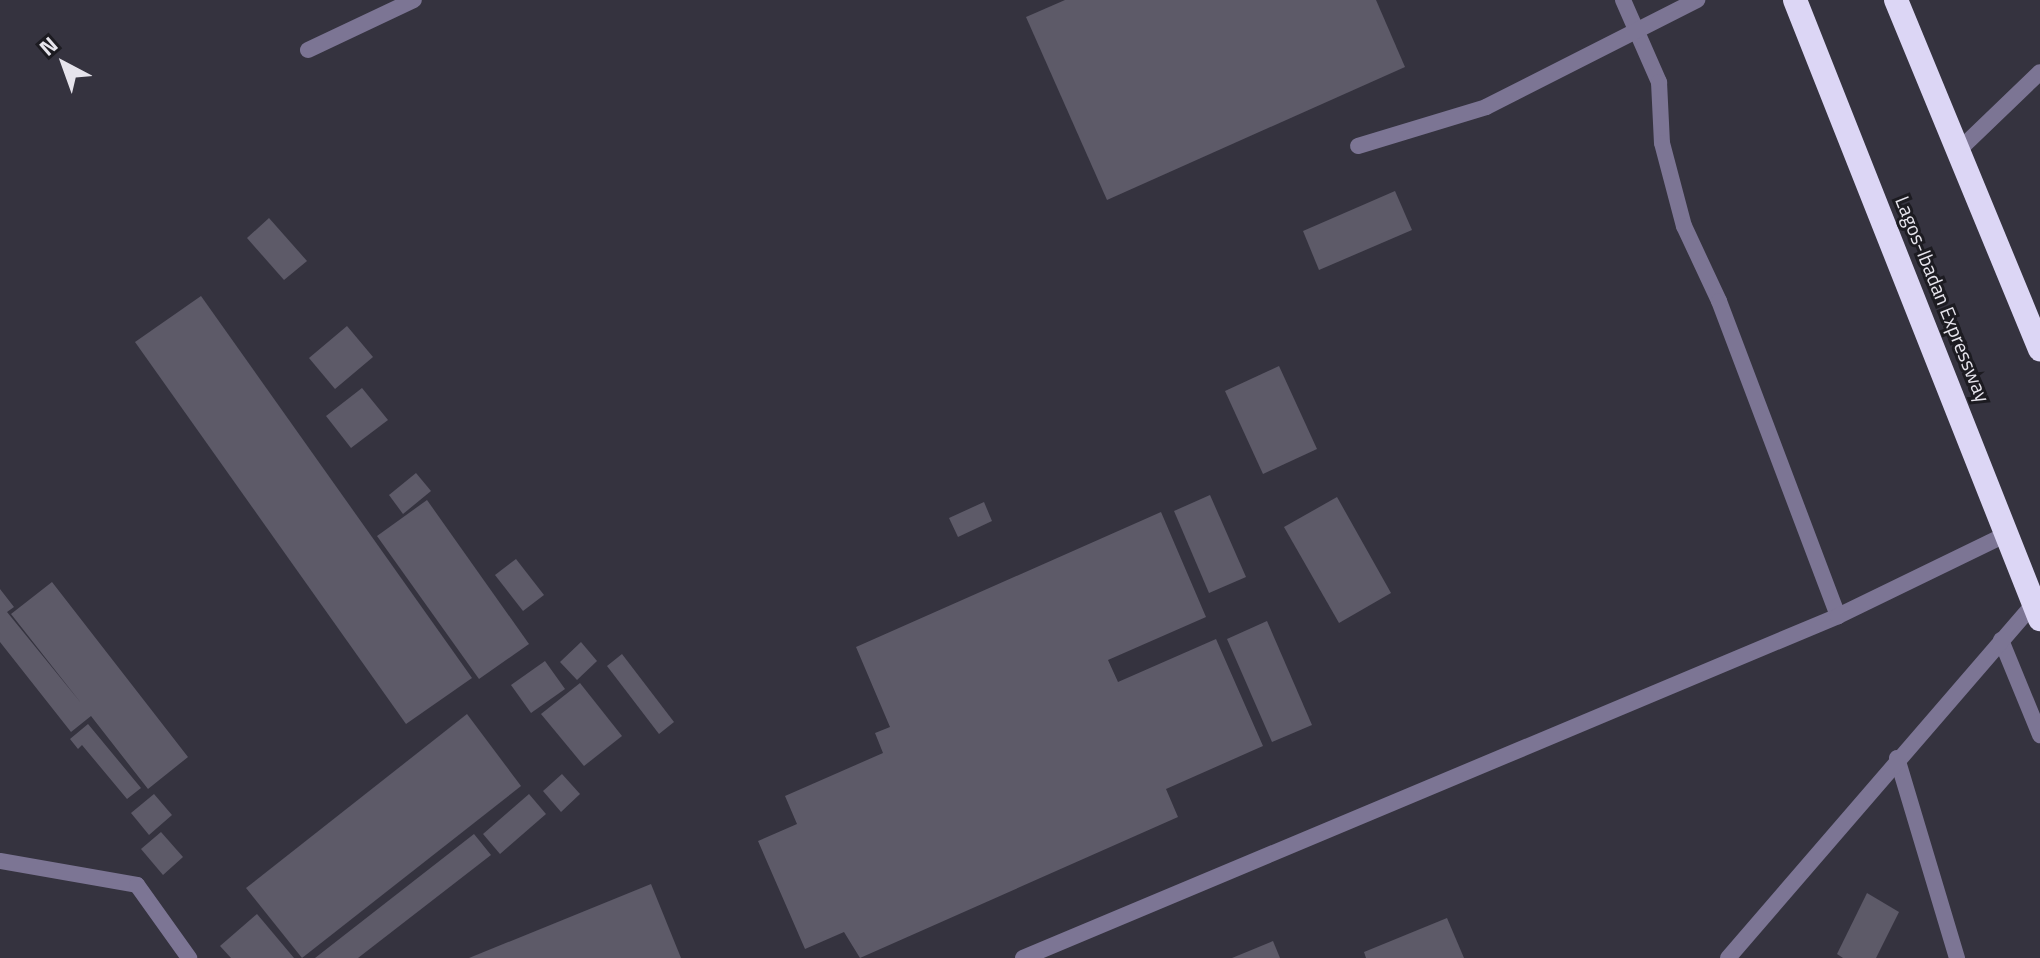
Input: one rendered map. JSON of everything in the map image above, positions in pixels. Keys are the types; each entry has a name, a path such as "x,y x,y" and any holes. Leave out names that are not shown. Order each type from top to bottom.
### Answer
{"highway":[{"name":"Lagos-Ibadan Expressway","path":"1795,0 2009,533 2037,611"},
{"path":"1896,0 2040,350"}],"street":[{"path":"308,50 414,0"},
{"path":"1623,0 1659,82 1662,143 1684,226 1838,616"},
{"path":"1358,146 1486,107 1697,0"},
{"path":"1959,150 2040,72"},
{"path":"1023,958 1838,616 2009,533"},
{"path":"1728,958 2001,640 2037,611"},
{"path":"2001,640 2040,735"},
{"path":"1897,758 1957,958"},
{"path":"0,861 137,885 189,958"}],"building":[{"path":"1065,0 1376,0 1405,67 1107,200 1026,17"},
{"path":"1395,191 1412,230 1319,270 1303,231"},
{"path":"269,218 307,261 284,280 247,238"},
{"path":"201,296 472,678 406,724 135,342"},
{"path":"347,326 373,357 335,389 309,358"},
{"path":"1279,366 1317,449 1263,474 1225,391"},
{"path":"362,388 388,420 351,448 326,416"},
{"path":"416,473 431,491 403,514 389,495"},
{"path":"1210,495 1246,577 1209,593 1174,511"},
{"path":"1337,497 1391,593 1339,623 1284,527"},
{"path":"427,500 529,644 479,679 377,536"},
{"path":"984,502 992,521 958,537 949,518"},
{"path":"1161,512 1206,617 1108,660 1118,682 1216,639 1263,746 1166,789 1178,817 860,958 844,932 805,949 758,841 797,824 785,796 883,753 875,733 890,727 856,647"},
{"path":"516,559 544,595 523,611 495,575"},
{"path":"52,582 188,757 148,789 91,716 71,732 0,642 0,589 14,607 7,612 81,703 11,614"},
{"path":"1267,621 1312,725 1272,742 1227,639"},
{"path":"581,642 597,661 577,680 560,662"},
{"path":"622,654 674,722 659,734 607,666"},
{"path":"545,661 565,689 531,713 511,685"},
{"path":"580,683 622,736 584,766 541,714"},
{"path":"467,714 521,786 302,958 246,888"},
{"path":"88,724 141,788 127,799 82,745 78,749 70,739"},
{"path":"562,774 580,794 561,812 543,791"},
{"path":"154,794 172,815 149,835 131,813"},
{"path":"529,794 546,814 500,854 483,834"},
{"path":"161,832 183,857 163,875 141,849"},
{"path":"474,834 491,855 358,958 315,958"},
{"path":"651,884 681,958 469,958"},
{"path":"1867,893 1899,912 1876,958 1843,958 1837,954"},
{"path":"257,914 294,958 231,958 220,946"},
{"path":"1447,918 1464,958 1366,958 1364,952"},
{"path":"1273,941 1280,958 1232,958"}]}
